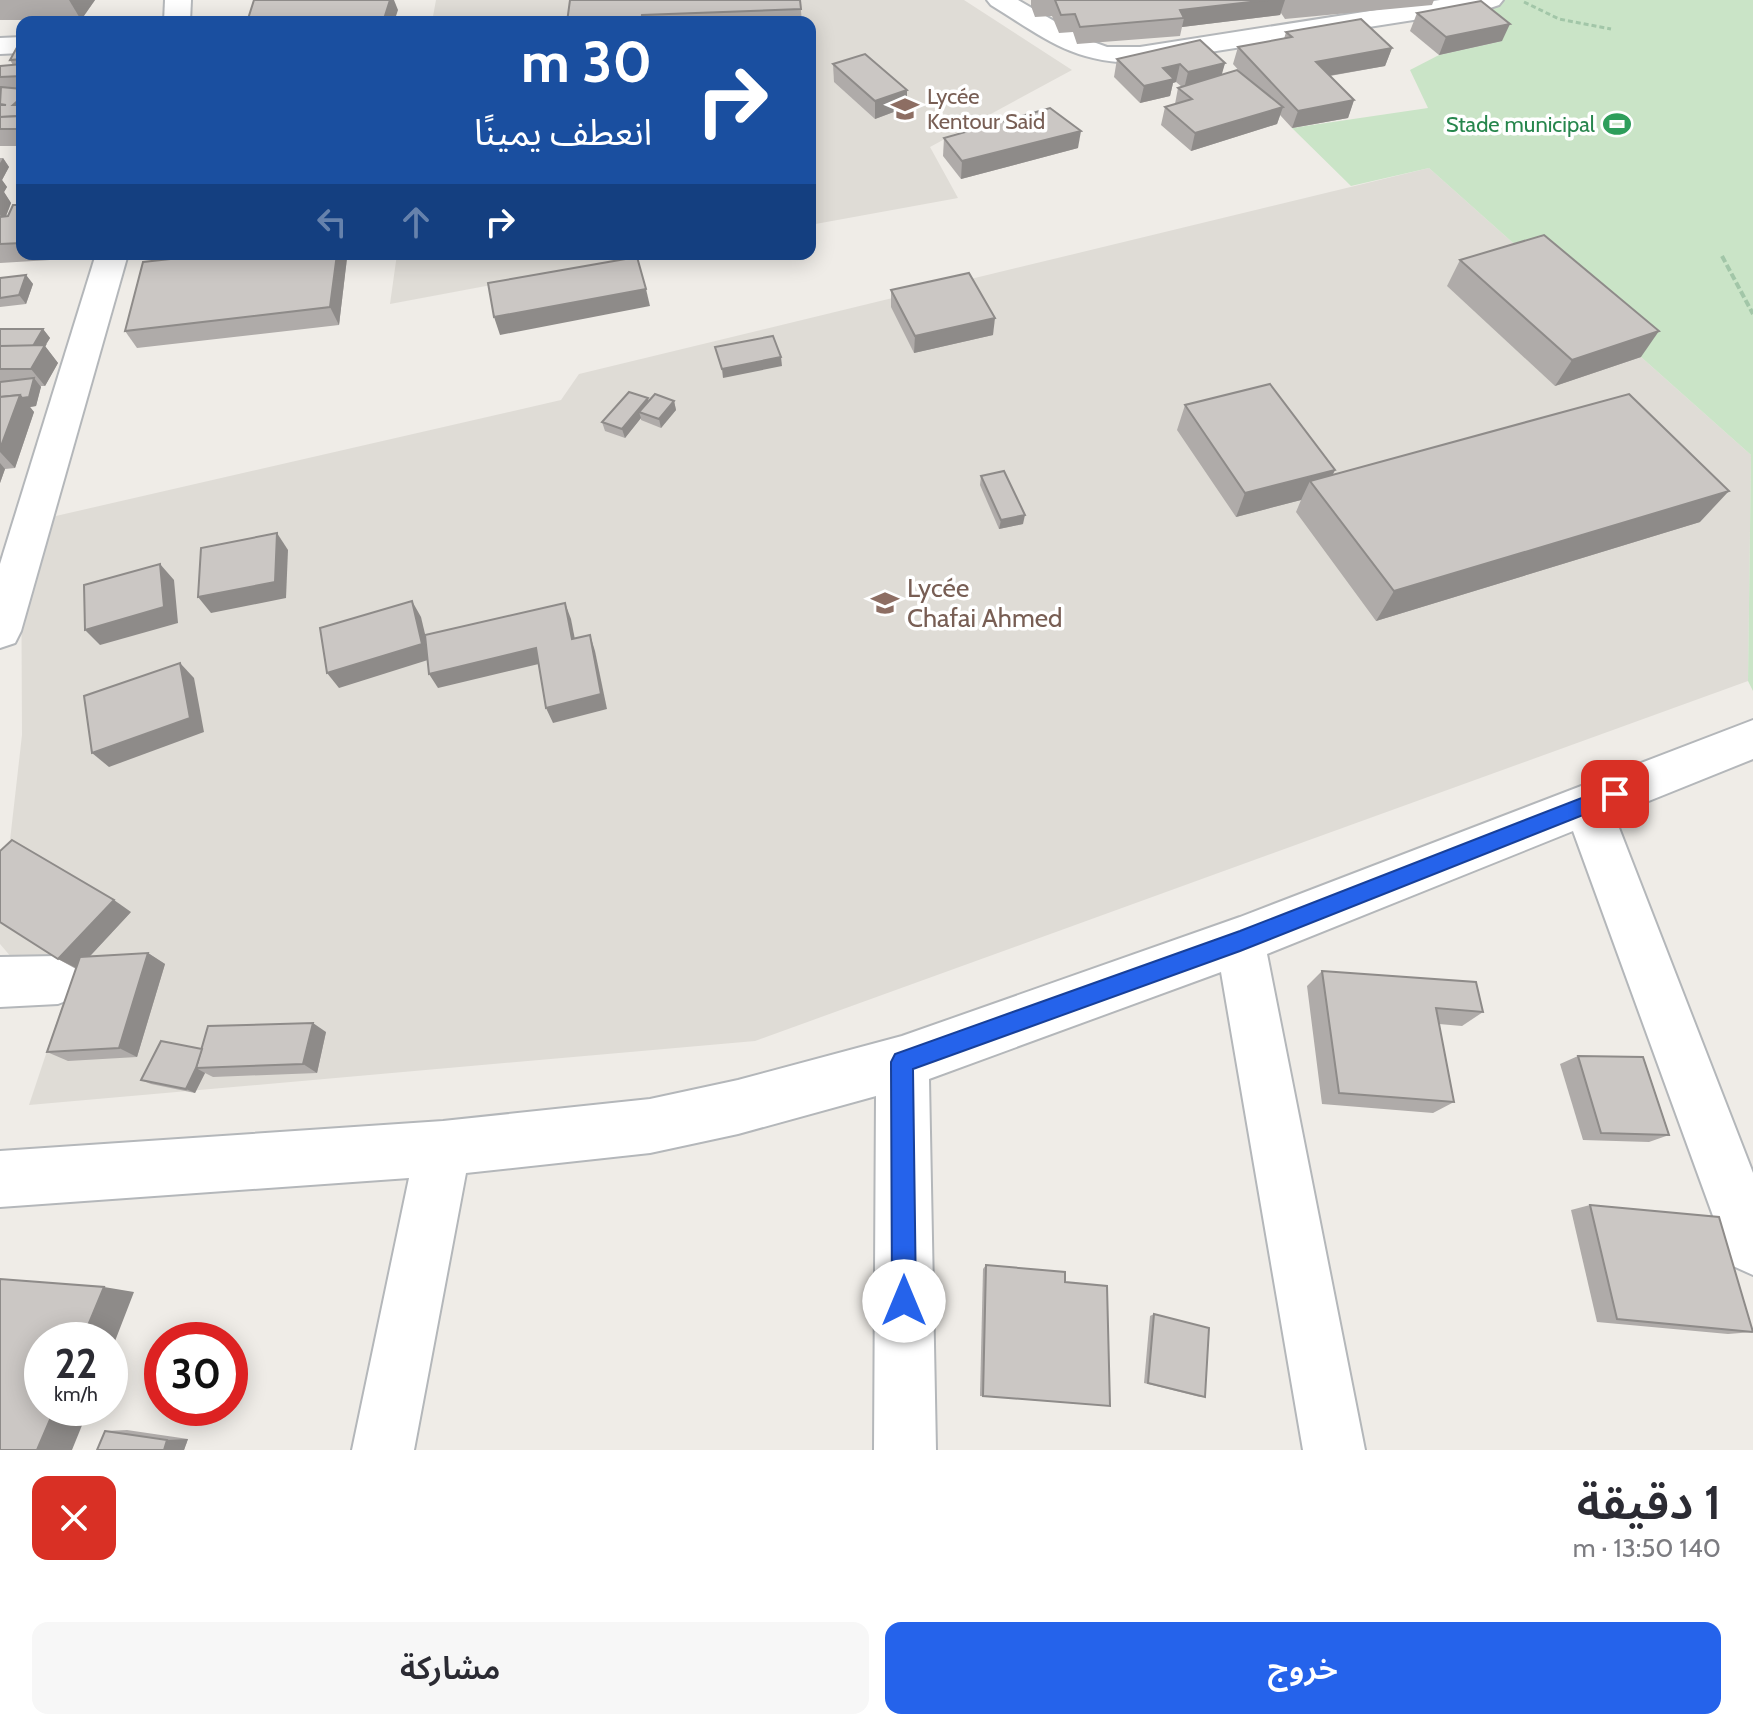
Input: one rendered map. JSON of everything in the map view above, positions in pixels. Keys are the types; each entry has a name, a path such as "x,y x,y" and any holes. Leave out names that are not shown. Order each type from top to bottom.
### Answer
{"street":[{"path":"1000,0 1075,45 1105,55 1140,55 1490,0"},
{"path":"0,631 110,260"},
{"path":"0,1179 443,1148 650,1126 738,1107 902,1062 1240,941 1753,739"},
{"path":"1587,805 1753,1246"},
{"path":"1240,941 1334,1450"},
{"path":"0,982 58,980"},
{"path":"902,1062 905,1450"},
{"path":"383,1450 443,1148"}],"path":[{"path":"1519,0 1559,19 1611,29"},
{"path":"1722,256 1753,314"}],"shaded area":[{"name":"Lycée Kentour Said","path":"436,0 964,0 1072,70 930,147 958,198 816,224 816,16 433,16"},
{"name":"Lycée Chafai Ahmed","path":"1429,168 1751,455 1748,681 755,1041 29,1105 70,982 18,965 0,944 0,866 8,858 22,735 21,524 561,400 579,374"},
{"path":"396,260 626,260 390,304"}],"green space":[{"path":"1490,0 1753,0 1753,691 1748,681 1751,455 1429,168 1351,186 1292,128 1428,108 1410,70 1439,55 1502,41 1473,18"}],"building":[{"path":"254,0 390,0 385,16 249,16"},
{"path":"570,0 800,0 801,9 642,16 568,16"},
{"path":"1055,0 1268,0 1180,10 1184,18 1080,27 1075,14 1061,15"},
{"path":"1481,1 1510,24 1446,37 1417,13"},
{"path":"1361,19 1392,48 1316,62 1354,100 1298,111 1238,47 1292,37 1286,32"},
{"path":"1200,40 1225,63 1188,72 1180,64 1163,68 1174,79 1144,86 1117,59"},
{"path":"865,54 907,90 875,101 833,64"},
{"path":"16,65 16,76 0,77 0,66"},
{"path":"1237,70 1283,107 1195,133 1165,107 1192,99 1178,88"},
{"path":"1,87 16,88 16,102 13,105 16,105 16,116 0,117 0,105 6,105 0,104"},
{"path":"1050,108 1081,131 962,161 944,138"},
{"path":"16,116 16,129 0,129 0,117"},
{"path":"13,205 16,205 16,243 0,244 0,217 8,216"},
{"path":"1544,235 1659,331 1572,360 1460,260"},
{"path":"336,260 330,307 125,331 143,262"},
{"path":"620,260 638,260 646,289 494,317 488,283"},
{"path":"969,273 995,318 915,336 891,290"},
{"path":"26,275 19,295 0,298 0,278"},
{"path":"0,329 43,329 33,346 0,346"},
{"path":"773,336 781,357 722,369 715,347"},
{"path":"45,345 31,369 0,369 0,346"},
{"path":"34,378 29,397 0,397 0,382"},
{"path":"1270,384 1335,470 1245,493 1185,405"},
{"path":"629,392 648,398 622,429 602,422"},
{"path":"655,394 674,401 659,419 639,412"},
{"path":"1629,394 1729,491 1394,591 1310,481"},
{"path":"20,395 0,449 0,397"},
{"path":"1004,471 1025,515 1001,520 981,476"},
{"path":"277,533 275,582 198,597 201,548"},
{"path":"160,564 164,607 85,630 84,585"},
{"path":"412,601 422,644 327,673 320,628"},
{"path":"565,603 572,639 590,635 601,694 546,708 536,648 429,674 425,635"},
{"path":"180,663 190,718 92,753 84,696"},
{"path":"12,840 114,900 58,959 0,922 0,851"},
{"path":"148,953 119,1048 47,1052 80,957"},
{"path":"1322,971 1476,982 1483,1012 1436,1008 1454,1102 1339,1093"},
{"path":"313,1023 303,1064 196,1068 208,1026"},
{"path":"161,1041 202,1049 186,1089 141,1080"},
{"path":"1578,1056 1643,1057 1669,1135 1601,1133"},
{"path":"1590,1205 1719,1217 1753,1332 1617,1319"},
{"path":"986,1265 1065,1272 1065,1282 1107,1286 1110,1406 983,1396"},
{"path":"0,1279 104,1287 89,1322 24,1322 24,1426 47,1426 37,1450 0,1450"},
{"path":"1154,1314 1209,1328 1205,1397 1148,1383"},
{"path":"105,1431 167,1440 164,1450 97,1450"}],"place":[{"name":"Lycée Kentour Said","path":"905,109"},
{"name":"Stade municipal","path":"1617,124"},
{"name":"Lycée Chafai Ahmed","path":"885,603"}],"route":[{"path":"904,1301 902,1062 1240,941 1615,794"}]}
